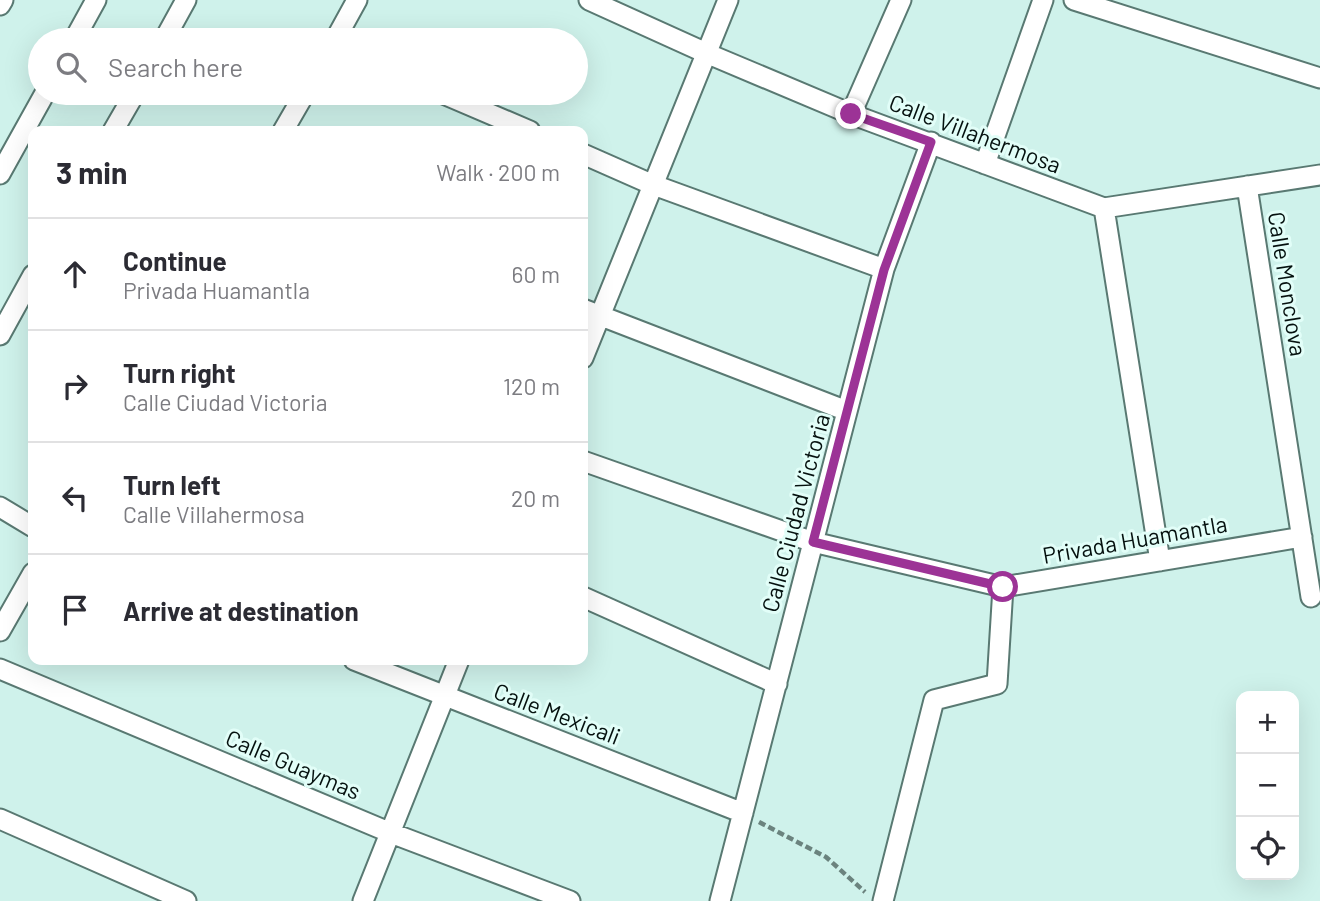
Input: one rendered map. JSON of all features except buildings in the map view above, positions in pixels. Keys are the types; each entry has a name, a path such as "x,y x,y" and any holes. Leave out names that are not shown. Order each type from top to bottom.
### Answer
{"street":[{"path":"0,5 3,0"},
{"path":"81,28 96,0"},
{"path":"171,28 186,0"},
{"path":"342,28 357,0"},
{"name":"Calle Villahermosa","path":"589,0 851,114 1104,208 1320,175"},
{"path":"727,0 652,184 591,313 847,411"},
{"path":"851,114 901,0"},
{"path":"985,164 1042,0"},
{"path":"1074,0 1320,78"},
{"path":"0,174 38,105"},
{"path":"116,126 128,105"},
{"path":"286,126 298,105"},
{"path":"469,105 518,126"},
{"name":"Calle Ciudad Victoria","path":"720,901 884,270 931,142"},
{"path":"588,156 652,184 884,270"},
{"name":"Calle Monclova","path":"1247,186 1311,597"},
{"path":"1104,208 1160,561"},
{"path":"0,335 28,284"},
{"name":"Privada Huamantla","path":"588,463 813,542 1003,587 1302,537"},
{"path":"0,507 28,524"},
{"path":"0,631 28,582"},
{"path":"875,897 934,700 997,684 1003,587"},
{"path":"588,599 777,684"},
{"name":"Calle Mexicali","path":"366,665 743,813"},
{"path":"363,901 457,665"},
{"name":"Calle Guaymas","path":"0,669 391,833 570,901"},
{"path":"0,819 186,901"}],"path":[{"path":"743,813 826,857 875,897"}],"route":[{"path":"851,114 931,142 884,270 813,542 1003,587"}]}
